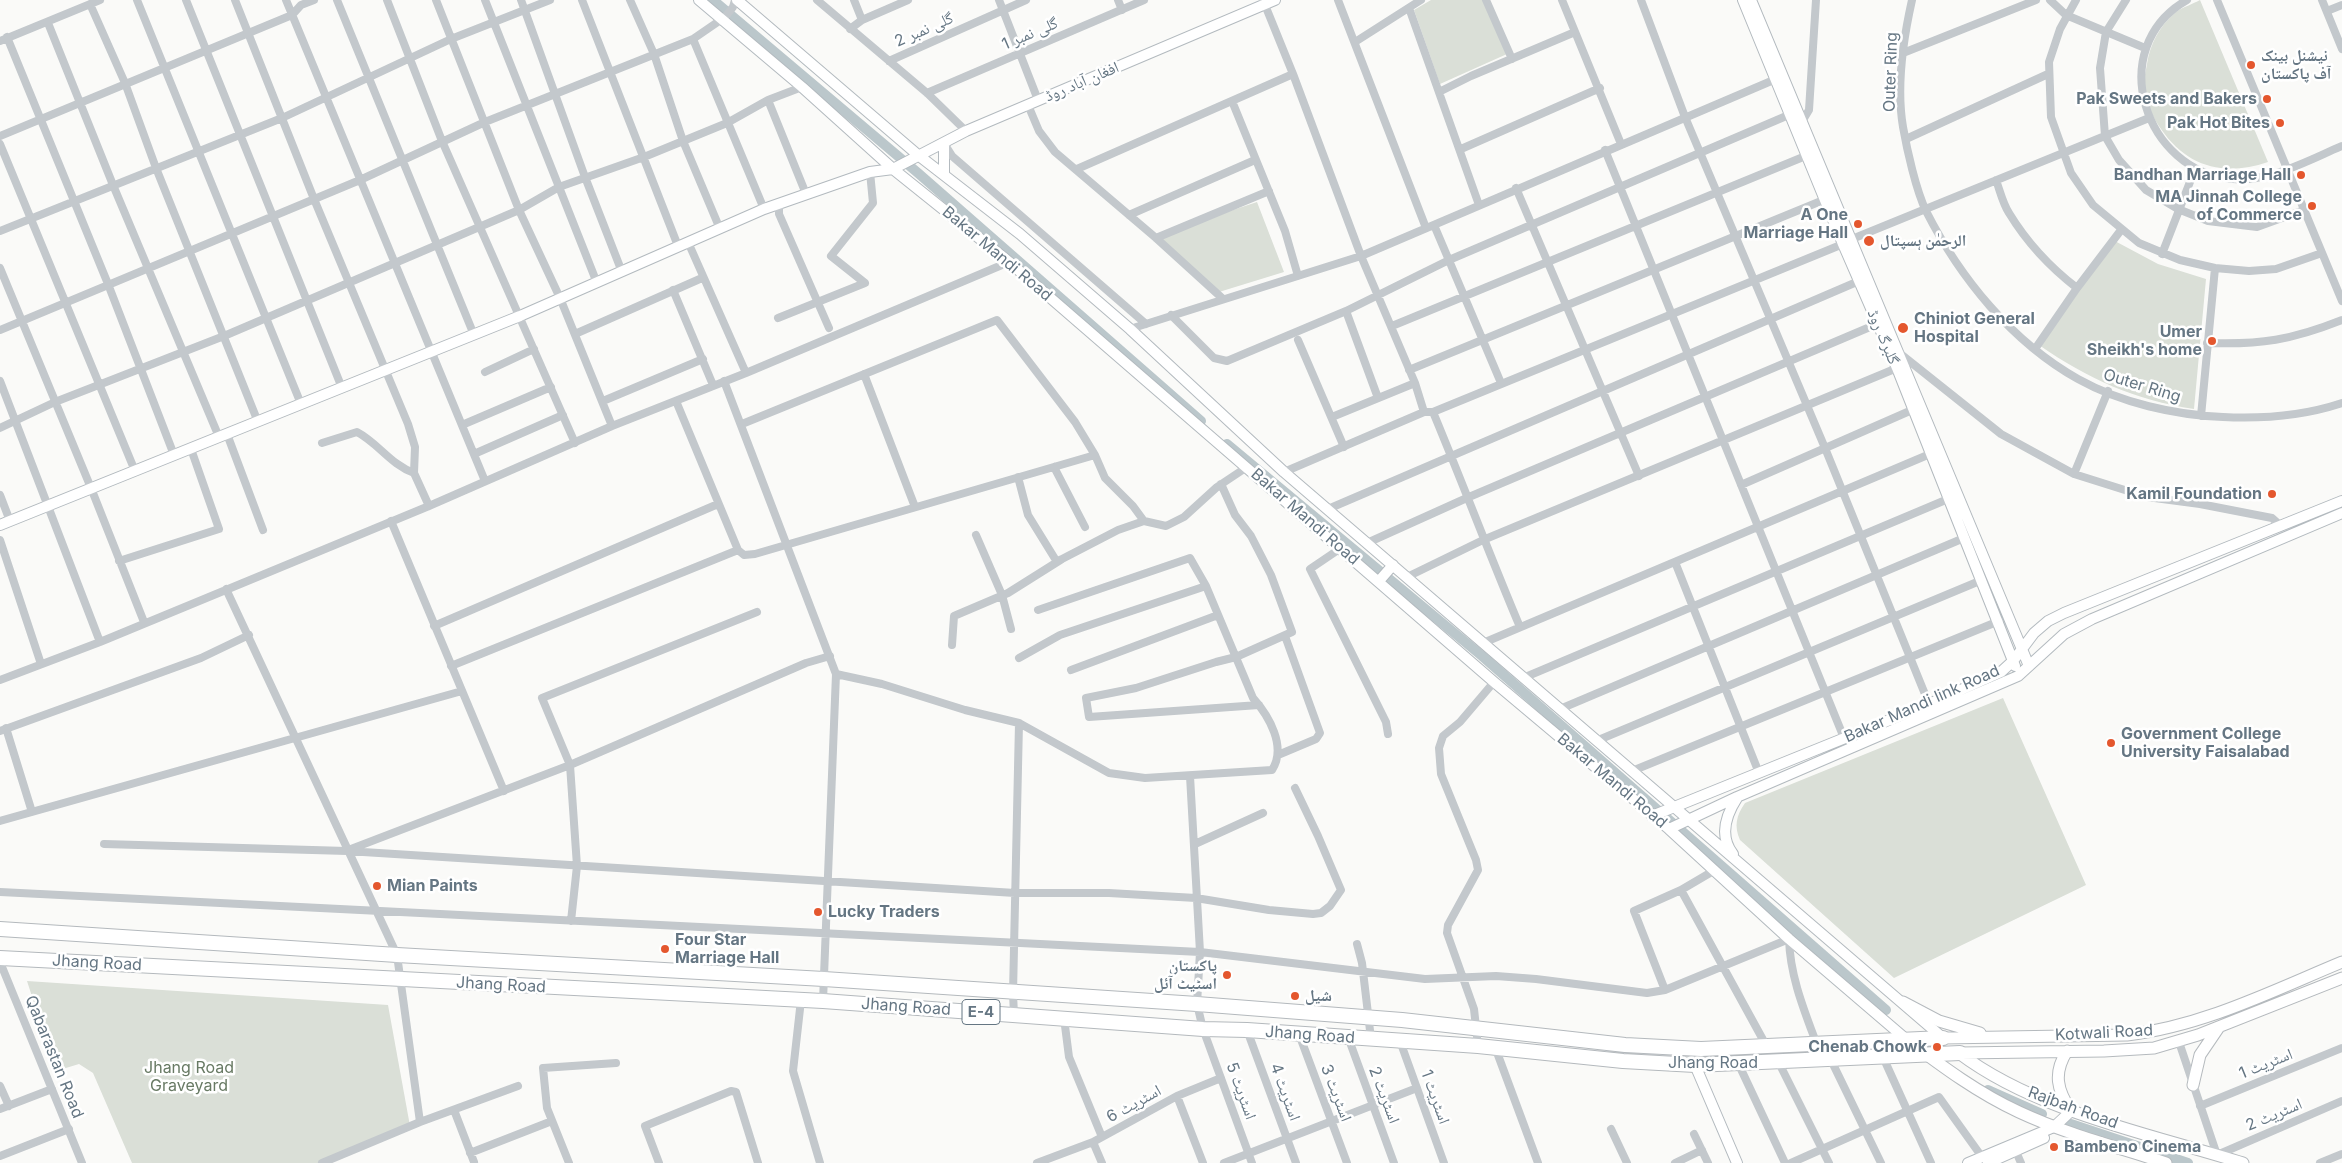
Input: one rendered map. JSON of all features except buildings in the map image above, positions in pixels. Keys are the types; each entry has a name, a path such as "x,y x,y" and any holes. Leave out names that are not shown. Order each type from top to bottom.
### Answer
{"highway":[{"name":"Jhang Road","path":"0,928 397,955 824,979 1197,1004 1370,1018 1625,1045 1701,1049 1943,1038"},
{"name":"Jhang Road","path":"0,960 823,1001 1203,1030 1247,1030 1495,1047 1623,1061 1695,1065 1739,1065 1960,1053"}],"main road":[{"name":"Bakar Mandi Road","path":"699,0 723,18 895,168 1009,262 1494,682 1669,829 1789,939 1907,1040"},
{"name":"افغان آباد روڈ","path":"895,168 966,131 1264,3 1275,0"},
{"name":"گلبرگ روڈ","path":"1743,0 1826,199 1898,352 2029,666"},
{"name":"گلبرگ روڈ","path":"1751,0 1802,121 1847,242 1859,281 1999,621 2018,676"},
{"name":"Bakar Mandi Road","path":"735,2 914,158 944,175 1020,234 1130,329 1284,472 1943,1038"},
{"path":"944,143 944,175"},
{"path":"0,525 520,316 764,209 870,172 895,168"},
{"name":"Bakar Mandi link Road","path":"1652,816 1929,704 2001,672 2013,661 2034,633 2048,621 2342,501"},
{"name":"Bakar Mandi link Road","path":"1669,829 1737,797 2018,676 2064,634 2092,618 2342,513"},
{"path":"1379,581 1393,565"},
{"path":"1737,797 1727,813 1725,831 1729,848 1740,862"},
{"name":"Kotwali Road","path":"1943,1038 2127,1036 2161,1030 2203,1019 2342,962"},
{"name":"Kotwali Road","path":"1960,1053 2128,1050 2179,1042 2219,1028 2342,978"},
{"path":"1903,1002 1939,1021 2000,1037"},
{"path":"2193,1085 2200,1055 2219,1028"},
{"name":"Rajbah Road","path":"1943,1038 1960,1053 2001,1080 2071,1111 2243,1163"},
{"name":"Rajbah Road","path":"1907,1040 1985,1094 2058,1128 2166,1163"},
{"path":"1968,1163 1985,1160 2058,1128 2071,1111 2058,1087 2057,1075 2060,1062 2067,1051"},
{"path":"1695,1065 1737,1163"}],"street":[{"path":"75,0 78,8"},
{"path":"100,0 78,8 48,23 4,39 108,284 174,455"},
{"path":"137,0 301,404"},
{"path":"186,0 342,388"},
{"path":"235,0 314,199 387,370 415,447 414,473 429,506"},
{"path":"286,0 485,481"},
{"path":"0,136 39,118 292,15 301,6 314,0"},
{"path":"337,0 474,335"},
{"path":"387,0 442,142 481,225 574,442"},
{"path":"436,0 519,210 560,298 612,426"},
{"path":"485,0 597,283"},
{"path":"521,0 585,177 622,272"},
{"path":"0,232 112,185 282,118 370,79 451,39 550,0"},
{"path":"582,0 611,70 678,246"},
{"path":"630,0 654,54 683,140 720,229"},
{"path":"817,0 926,93 966,131"},
{"path":"854,0 862,20"},
{"path":"850,28 862,20 908,0"},
{"path":"999,0 1038,100"},
{"name":"گلی نمبر 2","path":"888,61 1026,0"},
{"path":"1118,0 1122,10"},
{"name":"گلی نمبر 1","path":"926,93 1144,0"},
{"path":"1338,0 1426,228"},
{"path":"1355,42 1421,0"},
{"path":"1486,0 1512,59"},
{"path":"1562,0 1600,88 1621,144"},
{"path":"1641,0 1685,117 1702,152 1862,535 1912,657 1929,704"},
{"path":"1798,131 1809,110 1816,0"},
{"name":"Outer Ring","path":"1912,0 1905,32 1901,82 1903,126 1926,209 1981,296 2035,349 2079,379 2108,391 2161,409 2201,416 2274,418 2342,402"},
{"path":"1904,54 2036,0"},
{"path":"2050,0 2066,15 2145,48"},
{"path":"2076,0 2066,15 2049,62 2051,117 2071,173 2093,205 2121,230 2140,243 2162,254 2215,268 2276,270 2322,253"},
{"path":"2126,0 2106,32 2100,68 2105,136 2119,160 2146,190 2178,210 2208,220 2257,227 2304,210"},
{"path":"2187,0 2162,21 2145,48 2141,85 2149,118 2165,142 2195,169 2232,179 2247,179 2286,169 2342,146"},
{"path":"2217,0 2342,301"},
{"path":"2322,0 2342,48"},
{"path":"0,330 360,180 485,122 527,106 554,93 693,39 723,18 735,2"},
{"path":"1264,3 1293,74 1361,256 1415,383 1424,412"},
{"path":"90,4 125,83 156,168 258,422"},
{"path":"2327,11 2342,5"},
{"path":"1409,8 1461,149 1479,205"},
{"path":"48,23 112,185 183,351 223,436 263,530"},
{"path":"1439,92 1575,32"},
{"path":"693,39 764,209"},
{"path":"1077,169 1293,74"},
{"path":"1906,139 2048,74"},
{"path":"1130,329 1222,298 1361,256 1605,150 1776,79"},
{"path":"0,428 55,402 224,336 350,283 394,262 519,210 559,187 727,123 768,100 802,87"},
{"path":"1461,149 1600,88"},
{"path":"768,100 806,194"},
{"path":"1232,101 1285,231 1298,276"},
{"path":"1028,105 1046,143 1054,152 1077,169 1222,298"},
{"path":"1171,315 1214,358 1227,361 1379,296 1449,260 1791,114"},
{"path":"1284,472 1424,412 1433,412 2149,118"},
{"path":"944,143 952,156 1146,324"},
{"path":"0,144 135,471"},
{"path":"1605,150 1844,738"},
{"path":"1392,326 1808,155"},
{"path":"1129,215 1255,160"},
{"path":"2162,254 2195,169"},
{"path":"778,318 865,283 831,256 873,203 870,172"},
{"path":"1996,180 2008,212 2024,234 2060,274 2077,288"},
{"path":"1516,188 1639,476"},
{"path":"1156,238 1269,191"},
{"path":"1409,370 1482,338 1826,199"},
{"path":"779,204 778,214 829,328"},
{"path":"1434,225 1501,383"},
{"path":"2035,349 2077,288 2121,230"},
{"path":"688,242 702,278 746,373"},
{"path":"0,680 100,642 144,622 429,506 612,426 746,373 1009,262"},
{"path":"0,268 144,622"},
{"path":"2201,416 2215,268"},
{"path":"575,334 702,278"},
{"path":"1328,509 1859,281"},
{"path":"673,290 713,385"},
{"path":"1346,310 1378,398"},
{"path":"742,424 997,320 1075,422 1095,455 1105,478 1133,506 1144,521"},
{"path":"2207,343 2247,344 2274,341 2304,335 2342,320"},
{"path":"1368,543 1469,497 1877,324"},
{"path":"1298,340 1344,447"},
{"path":"1886,344 2001,434 2074,474 2146,497 2200,504 2272,518 2281,526"},
{"path":"485,372 534,349"},
{"path":"603,401 703,359"},
{"path":"1407,576 1483,540 1896,368"},
{"path":"864,374 915,507"},
{"path":"0,381 100,642"},
{"path":"724,381 836,674 823,1001"},
{"path":"1332,417 1415,383"},
{"path":"462,426 551,387"},
{"path":"2074,474 2108,391"},
{"path":"676,401 738,550 744,555 788,545 1095,455"},
{"path":"1741,485 1912,410"},
{"path":"1433,412 1469,497 1483,540 1520,627"},
{"path":"474,454 563,415"},
{"path":"322,443 357,432 400,468 414,473"},
{"path":"119,560 219,529 191,448"},
{"path":"1483,643 1930,454"},
{"path":"1054,467 1085,527"},
{"path":"952,644 954,616 1002,595 1057,562 1118,530 1144,521 1166,526 1184,518 1221,484 1247,467"},
{"path":"1018,477 1028,515 1057,562"},
{"path":"1221,484 1235,515 1251,536 1271,575 1292,632 1236,657 1136,688 1086,698 1089,717 1259,705"},
{"path":"0,495 10,521"},
{"path":"1523,678 1948,499"},
{"path":"434,626 718,504"},
{"path":"391,521 504,791"},
{"path":"976,536 1002,595 1011,629"},
{"path":"1560,709 1964,538"},
{"path":"0,540 41,664"},
{"path":"1341,548 1310,569 1386,722 1388,734"},
{"path":"451,666 738,550"},
{"path":"836,674 890,686 966,710 1019,723 1109,773 1145,778 1272,770 1278,755 1278,747 1269,721 1253,698 1206,586 1190,558 1038,610"},
{"path":"1674,562 1759,773"},
{"path":"1596,741 1982,580"},
{"path":"1019,658 1060,635 1206,586"},
{"path":"226,589 397,955 402,980 420,1122"},
{"path":"571,921 577,866 570,765 542,698 756,612"},
{"path":"1071,670 1218,615"},
{"path":"1632,771 1999,621"},
{"path":"32,812 3,729 201,658 248,635"},
{"path":"1278,755 1316,740 1320,734 1285,636"},
{"path":"347,851 570,765 806,663 830,656"},
{"path":"1478,1046 1478,1029 1474,1009 1447,933 1448,925 1478,870 1476,860 1441,774 1439,748 1443,736 1460,722 1494,682"},
{"path":"0,821 462,691"},
{"path":"1014,1015 1019,723"},
{"name":"اسٹریٹ 5","path":"1190,776 1200,952 1197,1004 1203,1030 1252,1163"},
{"path":"104,844 347,851 1015,893 1109,893 1196,898 1296,913 1321,913 1330,906 1341,890 1295,788"},
{"path":"1195,844 1263,812"},
{"path":"1665,990 1634,911 1681,890 1715,870"},
{"path":"1681,890 1721,967 1767,1047"},
{"path":"0,892 1200,952 1362,970 1424,979 1496,976 1647,993 1665,990 1789,939 1790,959 1800,999 1817,1045"},
{"path":"1357,944 1370,1018 1371,1040"},
{"name":"Qabarastan Road","path":"0,960 82,1163"},
{"path":"801,1000 793,1071 820,1163"},
{"path":"1064,1018 1069,1057 1102,1137"},
{"name":"اسٹریٹ 4","path":"1247,1030 1296,1163"},
{"name":"اسٹریٹ 3","path":"1299,1034 1347,1163"},
{"name":"اسٹریٹ 2","path":"1348,1037 1394,1163"},
{"name":"اسٹریٹ 1","path":"1400,1041 1444,1163"},
{"path":"2179,1042 2217,1155"},
{"path":"1495,1047 1538,1163"},
{"name":"اسٹریٹ 1","path":"2200,1106 2342,1048"},
{"path":"1883,1057 1931,1163"},
{"path":"1830,1060 1881,1163"},
{"path":"567,1162 547,1108 543,1068 616,1063"},
{"path":"1780,1063 1829,1163"},
{"path":"1739,1065 1785,1163"},
{"path":"1177,1096 1221,1078"},
{"path":"0,1086 9,1106"},
{"path":"322,1163 420,1122 518,1086"},
{"path":"1224,1163 1417,1088"},
{"path":"0,1110 52,1089"},
{"path":"659,1163 645,1126 731,1091 736,1092 758,1163"},
{"name":"اسٹریٹ 6","path":"1037,1163 1057,1160 1177,1096 1203,1163"},
{"path":"1792,1163 1938,1097 1985,1160"},
{"name":"اسٹریٹ 2","path":"2217,1155 2342,1101"},
{"path":"454,1110 473,1162"},
{"path":"470,1153 552,1121"},
{"path":"0,1156 69,1129"},
{"path":"1611,1129 1627,1163"},
{"path":"1694,1134 1708,1163"},
{"path":"1093,1142 1102,1163"},
{"path":"2014,1148 2021,1163"},
{"path":"1671,1162 1702,1150"},
{"path":"2320,1163 2342,1154"}],"green space":[{"path":"1431,0 1484,0 1507,54 1440,84 1414,10"},
{"path":"2200,0 2268,162 2236,169 2208,165 2195,160 2171,142 2158,125 2150,109 2144,92 2144,81 2153,42 2170,17 2179,10"},
{"path":"1257,202 1284,272 1219,292 1155,236"},
{"path":"2113,240 2158,264 2206,279 2194,409 2132,394 2094,378 2039,345"},
{"path":"2003,698 2086,885 1894,978 1740,840 1737,821 1740,812 1745,803"},
{"name":"Jhang Road Graveyard","path":"27,981 388,1005 410,1126 323,1163 132,1163 93,1073 79,1064 56,1071"}],"waterway":[{"path":"713,0 918,173 1201,421"},
{"path":"1227,444 1482,656 1886,1010"},
{"path":"1988,1090 2042,1114"},
{"path":"2071,1124 2188,1163"}],"place":[{"name":"نیشنل بینک آف پاکستان","path":"2251,65"},
{"name":"Pak Sweets and Bakers","path":"2267,99"},
{"name":"Pak Hot Bites","path":"2280,123"},
{"name":"Bandhan Marriage Hall","path":"2301,175"},
{"name":"MA Jinnah College of Commerce","path":"2312,206"},
{"name":"A One Marriage Hall","path":"1858,224"},
{"name":"الرحمٰن ہسپتال","path":"1869,241"},
{"name":"Chiniot General Hospital","path":"1903,328"},
{"name":"Umer Sheikh's home","path":"2212,341"},
{"name":"Kamil Foundation","path":"2272,494"},
{"name":"Government College University Faisalabad","path":"2111,743"},
{"name":"Mian Paints","path":"377,886"},
{"name":"Lucky Traders","path":"818,912"},
{"name":"Four Star Marriage Hall","path":"665,949"},
{"name":"پاکستان اسٹیٹ آئل","path":"1227,975"},
{"name":"شیل","path":"1295,996"},
{"name":"Chenab Chowk","path":"1937,1047"},
{"name":"Bambeno Cinema","path":"2054,1147"}]}
